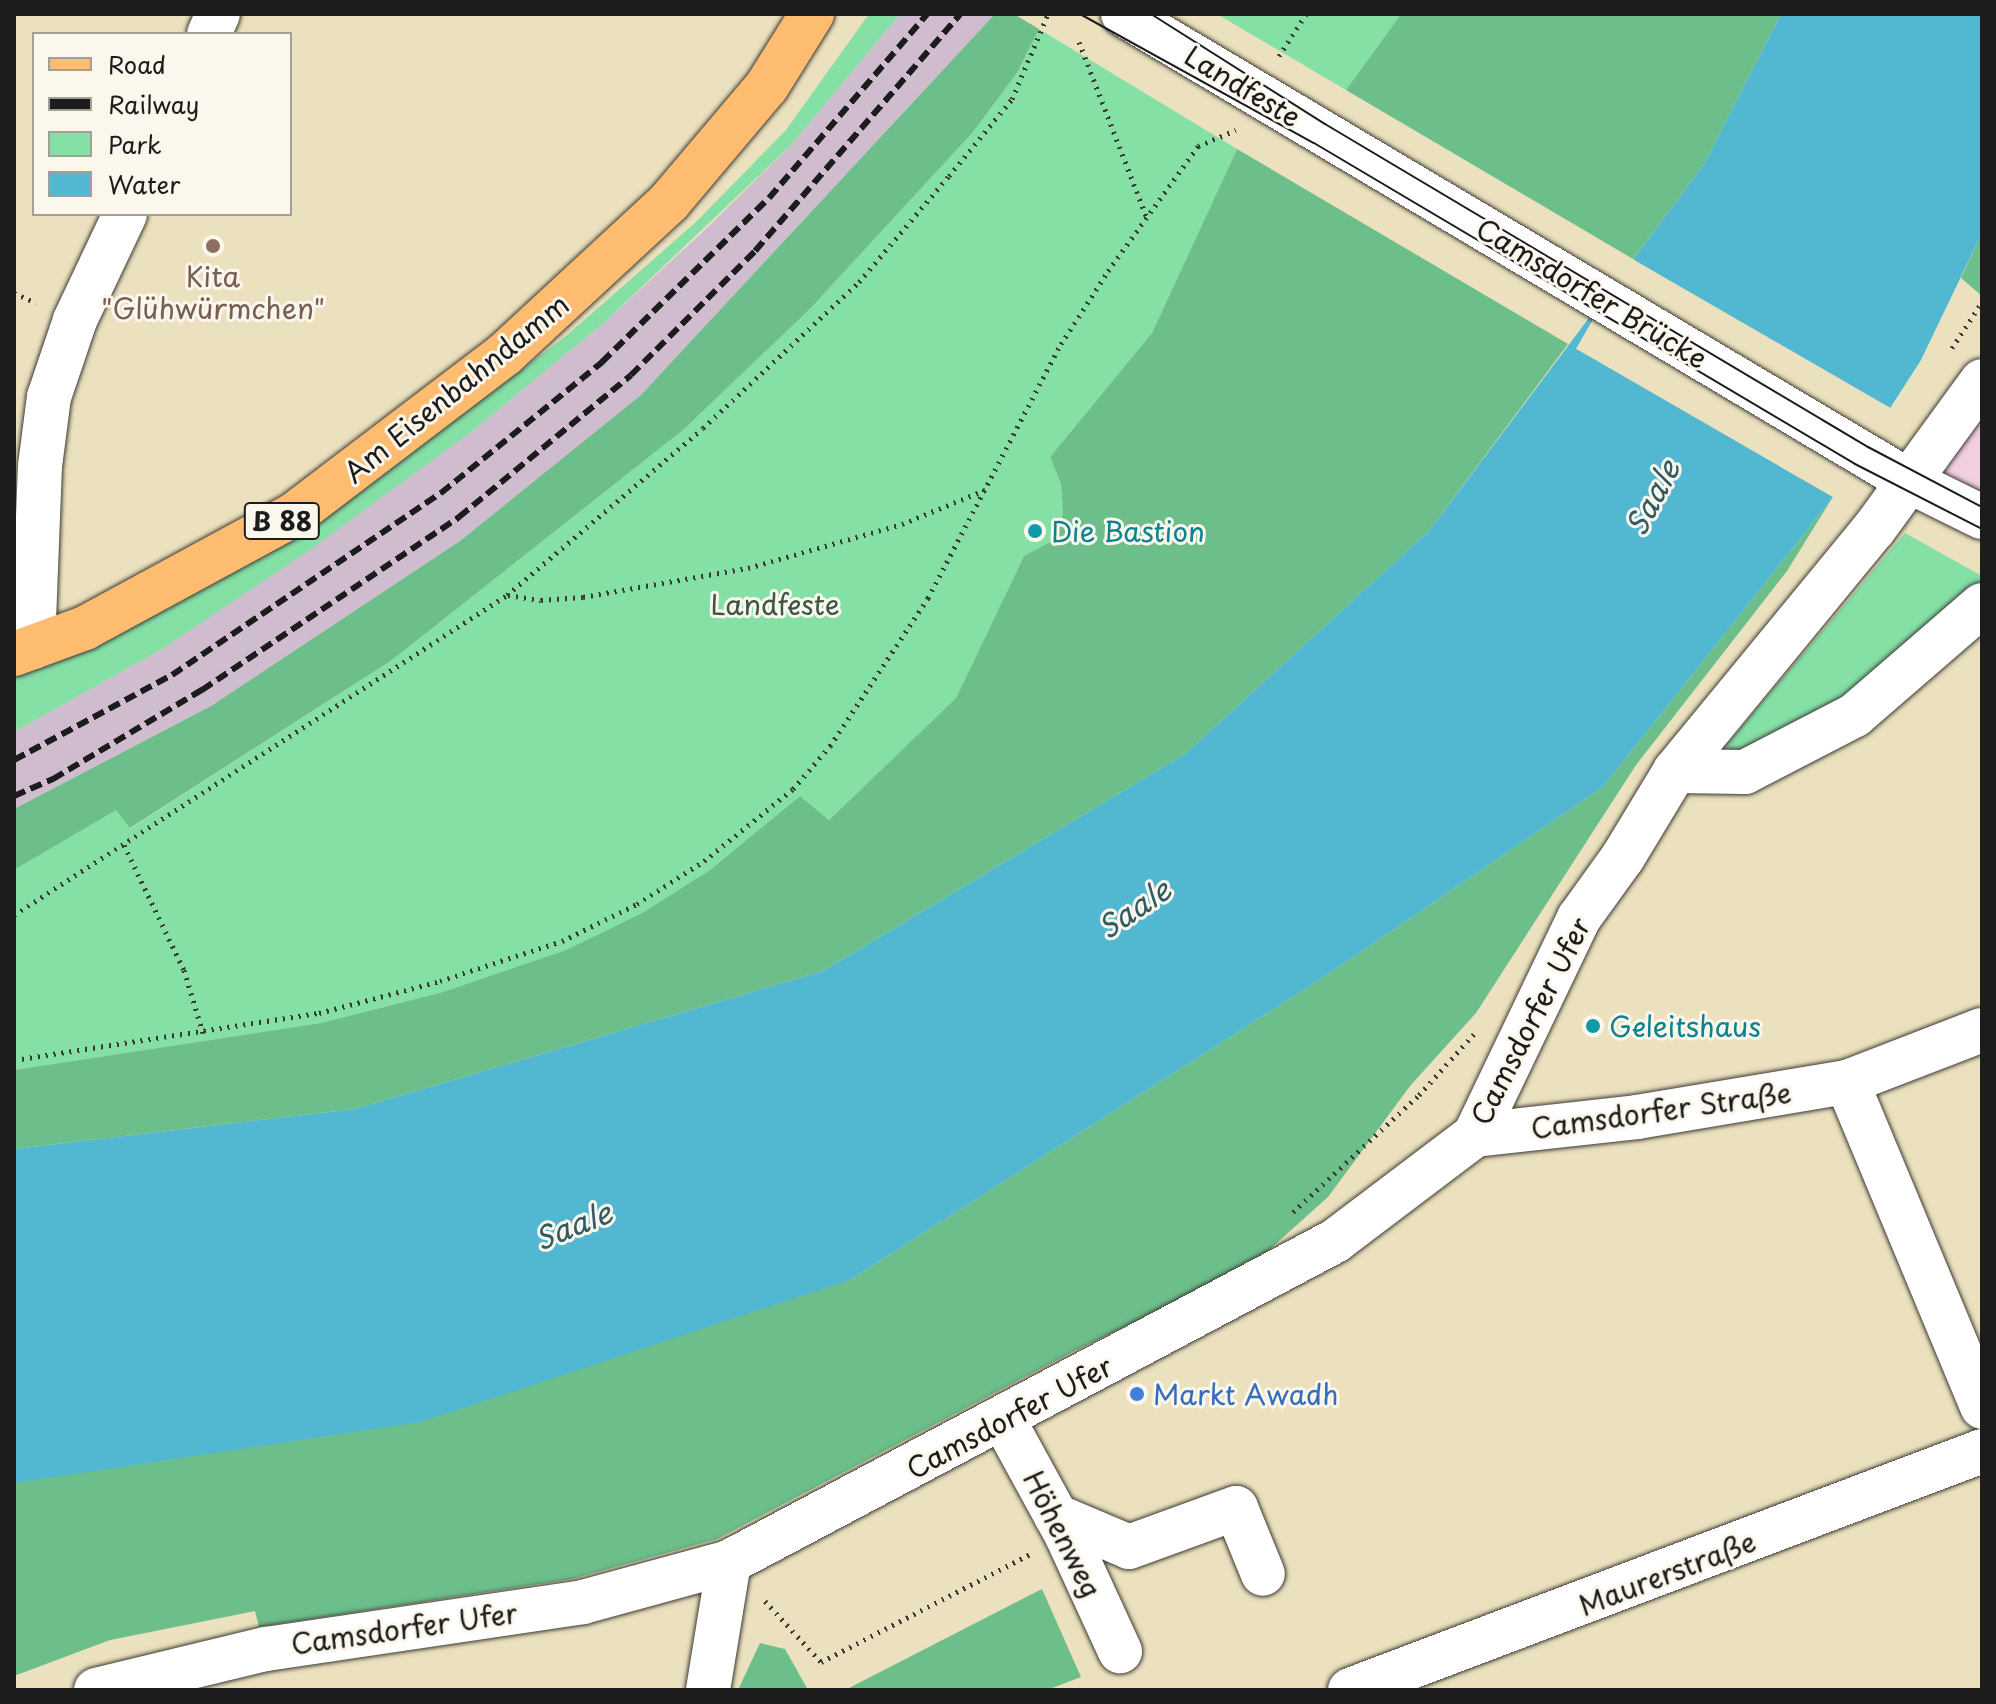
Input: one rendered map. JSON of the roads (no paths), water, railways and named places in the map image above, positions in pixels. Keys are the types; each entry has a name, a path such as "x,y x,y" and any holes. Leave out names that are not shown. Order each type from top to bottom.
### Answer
{"main road":[{"name":"Am Eisenbahndamm","path":"23,650 85,628 295,514 505,354 669,202 767,86 812,14"}],"street":[{"name":"Landfeste","path":"1123,14 1321,133"},
{"name":"Camsdorfer Brücke","path":"1321,133 1862,454 1982,517"},
{"path":"23,650 49,397 75,320 124,216"},
{"name":"Camsdorfer Ufer","path":"96,1690 266,1649 583,1602 729,1562 1335,1241 1475,1135 1579,918 1623,857 1675,771 1816,602 1982,381"},
{"path":"1675,771 1745,772 1855,715 1982,605"},
{"name":"Camsdorfer Straße","path":"1475,1135 1637,1117 1847,1082 1982,1030"},
{"path":"1847,1082 1982,1407"},
{"name":"Höhenweg","path":"1003,1419 1062,1526 1120,1651"},
{"name":"Maurerstraße","path":"1350,1690 1982,1451"},
{"path":"1062,1526 1129,1547 1236,1508 1263,1574"},
{"path":"708,1690 729,1562"}],"water":[{"name":"Saale","path":"1781,14 1982,14 1982,233 1921,360 1831,500 1603,787 1327,975 850,1280 421,1422 14,1483 14,1149 355,1109 823,971 1185,754 1429,531 1703,166"}],"tram line":[{"path":"1080,14 1314,143 1855,464 1982,529"},
{"path":"1151,14 1325,124 1868,447 1982,507"}],"railway":[{"path":"14,760 172,675 441,493 602,362 769,198 927,14"},
{"path":"14,796 53,779 202,690 459,517 631,375 755,251 960,14"}],"place":[{"name":"Kita \"Glühwürmchen\"","path":"213,246"},
{"name":"Die Bastion","path":"1035,531"},
{"name":"Geleitshaus","path":"1593,1026"},
{"name":"Markt Awadh","path":"1137,1394"}]}
